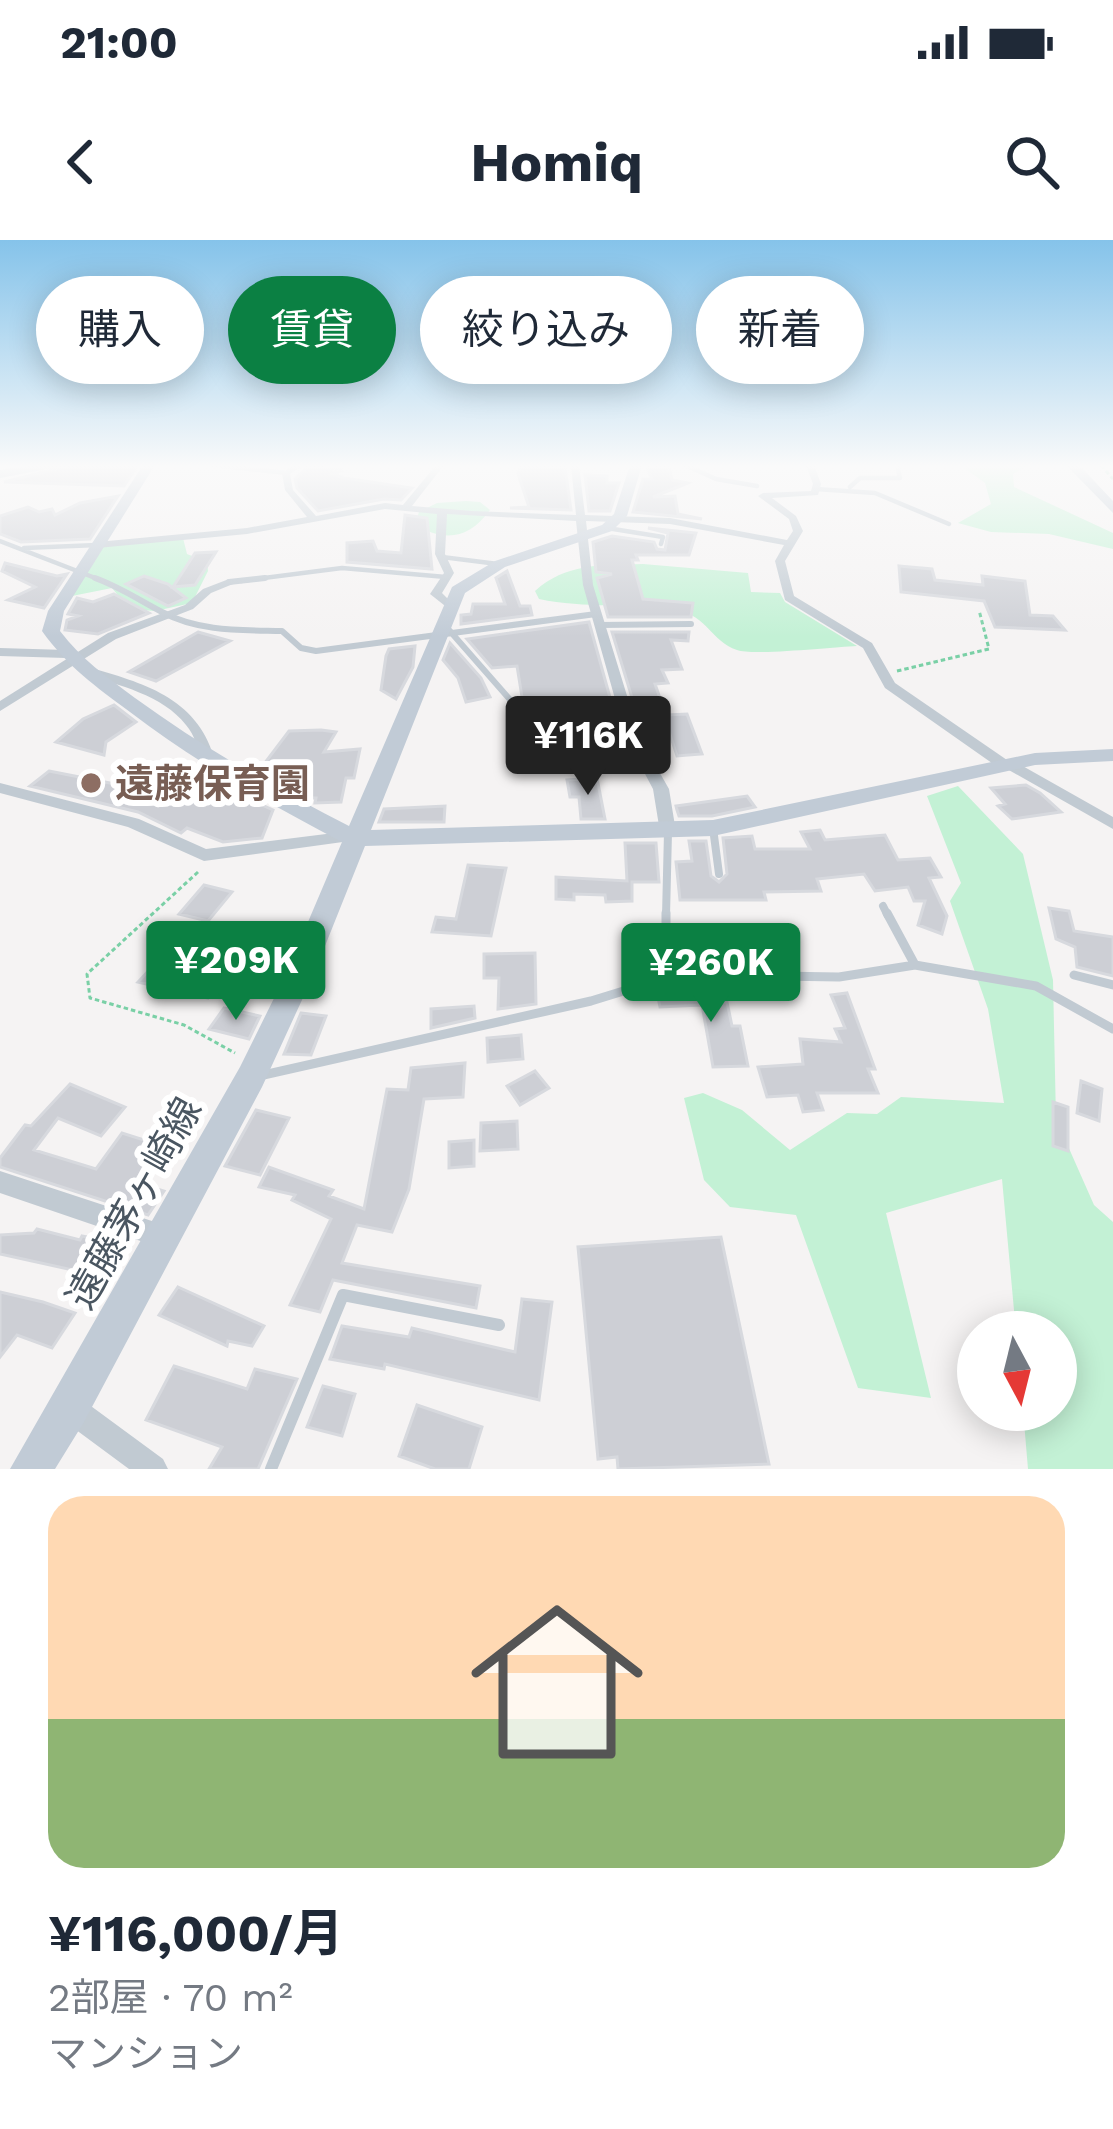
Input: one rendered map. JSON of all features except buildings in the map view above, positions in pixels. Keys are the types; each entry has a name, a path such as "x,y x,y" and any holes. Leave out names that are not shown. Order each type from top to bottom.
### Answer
{"street":[{"path":"111,522 51,621 51,631 75,662 207,758 352,837"},
{"path":"97,544 247,531 290,522"},
{"path":"442,522 442,557 448,566 436,594 449,606"},
{"path":"581,522 587,585 634,738 662,789 668,832"},
{"name":"遠藤茅ヶ崎線","path":"31,1469 70,1408 253,1073 299,976 352,837 444,630 449,606 466,583 500,564 584,539 613,522"},
{"path":"620,522 724,529 790,543"},
{"path":"795,522 798,531 780,561 789,598 868,646 890,685 1007,764 1113,824"},
{"path":"0,707 112,636 188,607 207,591 230,582"},
{"path":"0,652 75,662"},
{"path":"0,788 133,823 188,849 214,854 352,837 668,832 713,827 1007,764 1062,755 1113,755"},
{"path":"0,1182 164,1237"},
{"path":"70,1408 153,1469"}],"lane":[{"path":"615,522 663,537 661,544"},
{"path":"2,542 81,569 130,591 164,614 217,630 282,632 301,648 316,651 444,630 598,620 691,624"},
{"path":"17,548 97,544"},
{"path":"442,557 500,564"},
{"path":"230,582 342,568 446,577"},
{"path":"444,630 520,711 625,708"},
{"path":"713,827 719,874"},
{"path":"655,974 666,937 668,832"},
{"path":"883,906 915,965"},
{"path":"253,1073 591,1001 630,989 655,974 839,977 915,965 1036,986 1113,1028"},
{"path":"1074,975 1113,985"},
{"path":"271,1469 343,1295 499,1325"}],"path":[{"path":"884,674 988,649 979,610"},
{"path":"214,854 184,890 94,966 87,974 87,988 90,998 130,1006 217,1040 253,1073"}],"green space":[{"path":"479,522 456,535 436,534 415,525"},
{"path":"1090,522 1113,533 1113,549 1049,534 991,532 958,523"},
{"path":"183,538 187,554 207,562 208,571 192,603 155,611 129,609 112,588 72,596 102,546"},
{"path":"643,564 748,573 751,592 780,593 785,602 857,646 746,652 728,646 696,618 679,611 556,602 539,599 535,591 572,570"},
{"path":"958,786 1023,854 1053,980 1056,1119 1094,1205 1113,1222 1113,1469 1028,1469 1025,1431 1077,1431 1077,1311 1014,1311 1002,1179 886,1213 931,1398 858,1388 796,1215 730,1207 704,1180 684,1098 703,1093 742,1110 790,1150 847,1113 877,1114 901,1097 1004,1103 988,1009 950,901 961,883 927,796"}],"place":[{"name":"遠藤保育園","path":"91,783"}]}
